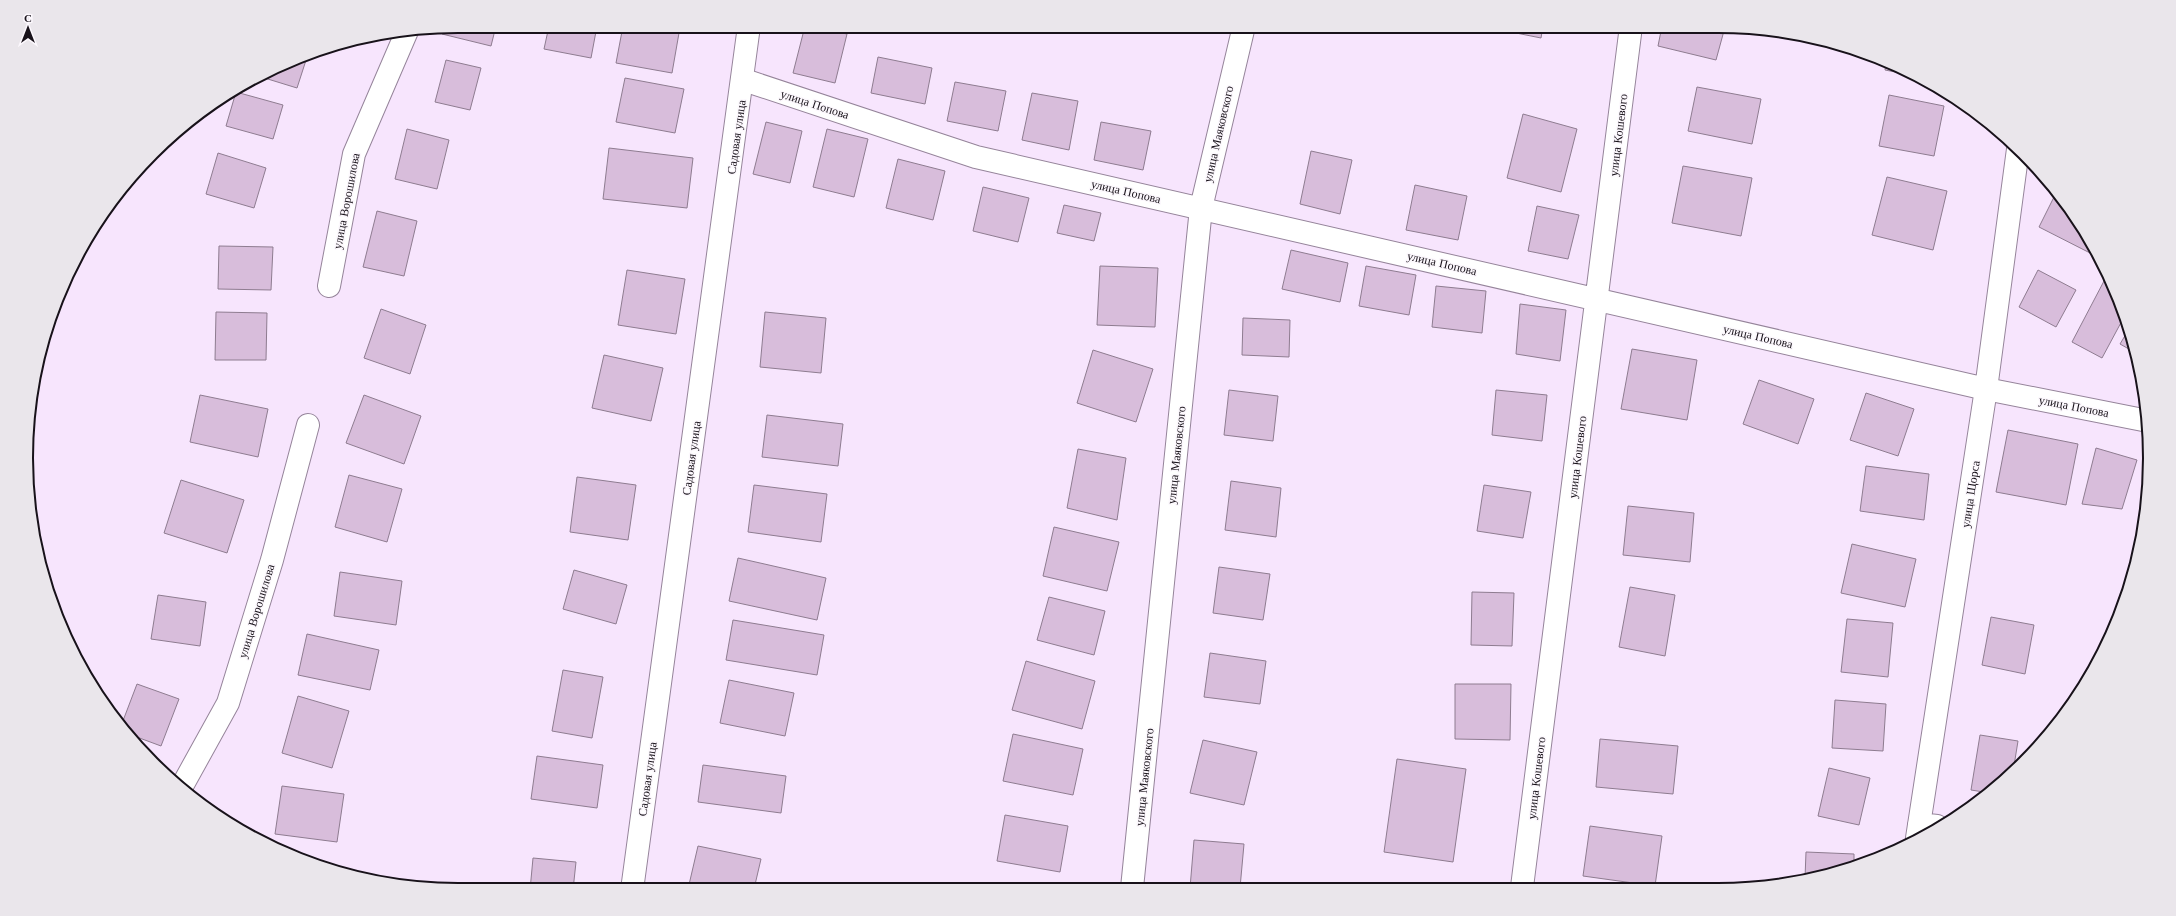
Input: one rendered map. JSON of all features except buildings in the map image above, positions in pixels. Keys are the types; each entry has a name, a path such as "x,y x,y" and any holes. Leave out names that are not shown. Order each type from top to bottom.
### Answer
{"street":[{"name":"Садовая улица","path":"633,883 749,33"},
{"name":"улица Маяковского","path":"1133,883 1201,208 1242,33"},
{"name":"улица Кошевого","path":"1523,883 1598,298 1630,33"},
{"name":"улица Ворошилова","path":"329,286 354,154 404,37"},
{"name":"улица Попова","path":"744,80 976,157 1598,298 1986,389 2141,420"},
{"name":"улица Щорса","path":"1924,829 2017,155"},
{"name":"улица Ворошилова","path":"184,783 228,703 272,560 308,425"}]}
